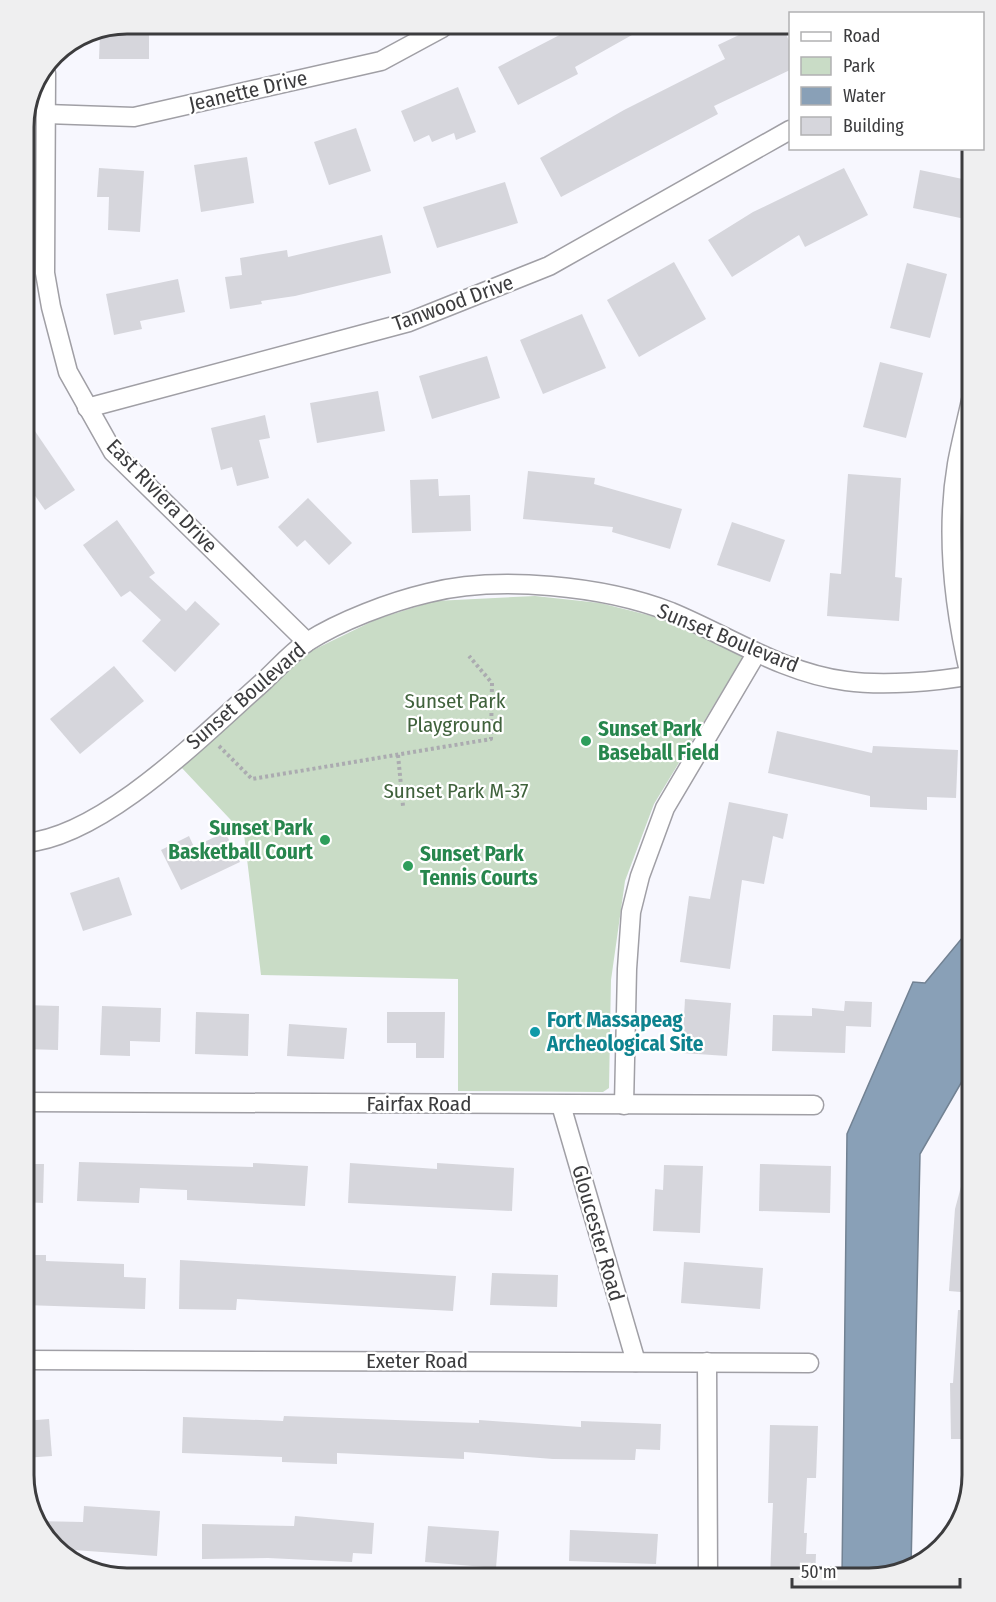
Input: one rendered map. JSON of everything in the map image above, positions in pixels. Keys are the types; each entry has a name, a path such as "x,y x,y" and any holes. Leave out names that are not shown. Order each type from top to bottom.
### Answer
{"street":[{"name":"Jeanette Drive","path":"46,114 134,117 381,61 429,35"},
{"name":"East Riviera Drive","path":"46,83 45,273 68,372 113,452 307,642"},
{"name":"Tanwood Drive","path":"87,408 409,322 549,266 789,131"},
{"path":"962,442 952,514 957,621 962,641"},
{"name":"Sunset Boulevard","path":"35,841 60,835 90,822 139,788 307,642 379,607 431,592 530,584 588,590 670,612 756,654 792,667 847,681 929,681 962,677"},
{"path":"624,1105 627,969 631,912 640,876 665,808 756,654"},
{"name":"Fairfax Road","path":"35,1102 814,1105"},
{"name":"Gloucester Road","path":"561,1104 636,1362"},
{"name":"Exeter Road","path":"35,1360 809,1363"},
{"path":"707,1362 708,1568"}],"path":[{"path":"206,732 252,779 491,739 492,683 469,656"},
{"path":"398,755 403,806"}],"green space":[{"name":"Sunset Park M-37","path":"535,596 600,603 672,621 743,657 654,804 625,881 611,980 609,1088 603,1092 458,1091 458,979 261,975 244,834 181,767 309,652 377,619 435,601"}],"water":[{"path":"962,938 962,1081 920,1154 911,1557 881,1567 842,1568 847,1134 913,982 925,983"}],"building":[{"path":"149,35 149,59 99,59 100,39 109,36"},
{"path":"560,35 632,35 575,67 578,74 518,105 498,67"},
{"path":"739,35 786,35 789,41 789,70 714,106 718,114 561,197 540,158 624,110 725,59 718,45"},
{"path":"458,87 476,132 456,140 454,133 432,142 429,135 414,142 401,111"},
{"path":"356,128 371,171 329,185 314,142"},
{"path":"247,157 254,203 201,212 194,165"},
{"path":"99,168 144,171 140,232 108,230 109,197 97,197"},
{"path":"844,168 868,215 805,247 799,235 732,277 708,240 753,212"},
{"path":"920,170 962,179 962,218 913,208"},
{"path":"505,182 518,223 437,248 423,207"},
{"path":"382,235 391,273 295,296 261,301 262,304 230,309 225,277 242,275 240,258 287,250 288,257"},
{"path":"674,262 706,319 639,357 607,300"},
{"path":"907,263 947,274 930,338 890,328"},
{"path":"178,279 185,312 140,321 142,329 114,335 106,294"},
{"path":"582,314 606,368 543,394 520,340"},
{"path":"487,356 500,398 432,419 419,376"},
{"path":"880,362 923,373 906,438 863,427"},
{"path":"378,391 385,431 317,443 310,403"},
{"path":"265,415 270,438 259,440 269,478 237,486 232,467 221,470 211,428"},
{"path":"35,431 75,490 45,510 35,496"},
{"path":"528,471 595,478 594,484 682,509 670,549 612,532 613,527 523,519"},
{"path":"848,474 901,478 895,577 902,578 899,621 827,616 830,573 841,574"},
{"path":"438,479 439,496 470,495 471,531 412,533 410,480"},
{"path":"308,498 352,543 329,565 305,540 297,547 278,527"},
{"path":"117,520 155,573 149,577 186,611 195,601 220,624 175,672 142,641 161,620 130,591 121,597 83,545"},
{"path":"732,522 785,540 770,582 717,565"},
{"path":"114,666 144,701 80,754 50,719"},
{"path":"777,731 872,753 873,746 958,750 956,798 927,797 927,810 870,807 870,796 768,773"},
{"path":"729,802 788,814 783,839 773,836 764,884 742,880 730,969 680,962 689,896 710,899"},
{"path":"225,832 240,862 181,890 161,850 189,836 194,847"},
{"path":"119,877 132,915 83,931 70,893"},
{"path":"685,999 731,1003 727,1056 682,1053"},
{"path":"845,1001 872,1002 871,1027 846,1026 845,1053 772,1051 773,1015 812,1016 812,1008 844,1011"},
{"path":"35,1005 59,1006 58,1050 35,1049"},
{"path":"102,1006 161,1008 160,1042 130,1041 130,1056 100,1055"},
{"path":"196,1012 249,1014 248,1056 195,1054"},
{"path":"387,1012 445,1012 444,1058 416,1058 416,1043 387,1043"},
{"path":"289,1024 347,1028 344,1059 287,1056"},
{"path":"79,1162 253,1167 253,1163 308,1166 305,1206 187,1200 187,1190 140,1188 139,1203 77,1201"},
{"path":"350,1163 437,1169 437,1163 514,1168 512,1211 348,1203"},
{"path":"35,1164 44,1164 43,1203 35,1203"},
{"path":"760,1164 831,1166 830,1213 759,1211"},
{"path":"664,1165 703,1166 700,1233 653,1231 655,1189 663,1190"},
{"path":"962,1183 962,1292 949,1291 955,1209"},
{"path":"35,1255 46,1255 46,1261 124,1264 124,1277 146,1278 145,1309 35,1305"},
{"path":"180,1260 456,1276 453,1311 237,1299 236,1310 179,1309"},
{"path":"684,1262 763,1268 760,1309 681,1303"},
{"path":"492,1273 558,1275 557,1307 490,1305"},
{"path":"958,1310 962,1310 962,1439 951,1439 950,1383 953,1383"},
{"path":"284,1416 479,1423 479,1420 581,1427 581,1421 661,1424 660,1450 636,1449 635,1460 553,1459 464,1452 464,1459 337,1453 337,1464 282,1462 282,1457 182,1453 183,1417 283,1421"},
{"path":"49,1419 52,1456 35,1457 35,1420"},
{"path":"770,1425 818,1426 816,1478 807,1478 804,1533 807,1533 806,1554 816,1554 815,1568 770,1568 773,1503 768,1503"},
{"path":"84,1506 160,1511 157,1556 73,1550 58,1536 47,1521 83,1522"},
{"path":"295,1516 374,1523 372,1554 353,1553 352,1562 268,1558 202,1559 202,1524 294,1526"},
{"path":"428,1526 499,1531 496,1568 425,1562"},
{"path":"570,1530 658,1534 656,1564 569,1561"}],"place":[{"name":"Sunset Park Baseball Field","path":"586,741"},
{"name":"Sunset Park Basketball Court","path":"325,840"},
{"name":"Sunset Park Tennis Courts","path":"408,866"},
{"name":"Fort Massapeag Archeological Site","path":"535,1032"}],"park label":[{"name":"Sunset Park Playground","path":"455,713"}]}
